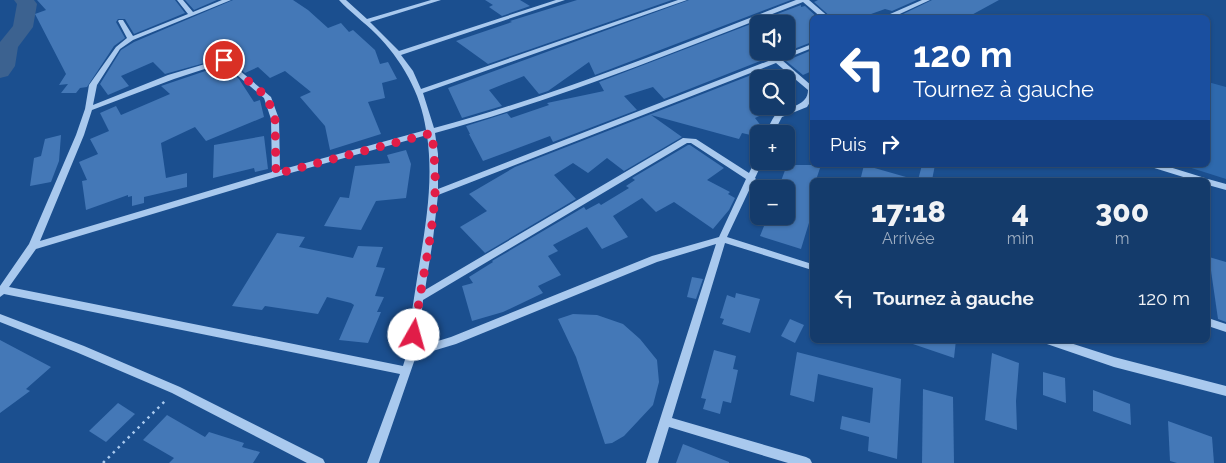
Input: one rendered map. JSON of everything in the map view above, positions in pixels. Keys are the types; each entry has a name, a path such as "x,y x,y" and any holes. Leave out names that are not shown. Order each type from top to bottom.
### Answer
{"street":[{"path":"180,0 192,14"},
{"path":"228,0 131,39 118,48 94,85 89,109 33,246 2,292 406,371"},
{"path":"342,0 366,21 397,54 419,92 432,133 435,193 430,236 418,298 412,353 373,463"},
{"path":"366,21 438,0"},
{"path":"397,54 562,0"},
{"path":"419,92 684,0"},
{"path":"33,246 276,174 432,133 492,115 640,62 803,0 823,15"},
{"path":"891,15 927,0"},
{"path":"120,21 131,39"},
{"path":"795,53 810,47"},
{"path":"89,109 170,77 224,60 267,97 275,119 276,174"},
{"path":"435,193 777,60 810,86"},
{"path":"774,125 779,115 804,105 810,98"},
{"path":"418,298 686,140 693,141 752,179"},
{"path":"1160,167 1196,178"},
{"path":"652,463 722,240 756,170"},
{"path":"1210,183 1226,187"},
{"path":"412,353 452,341 655,259 722,240 810,265"},
{"path":"0,318 80,349 176,390 319,463"},
{"path":"1210,323 1226,328"},
{"path":"1057,343 1114,362 1226,391"},
{"path":"666,421 806,463"}],"path":[{"path":"103,463 176,390"}],"shaded area":[{"path":"1210,83 1226,87 1226,179 1188,167 1210,167"}],"building":[{"path":"37,0 175,0 185,13 134,34 125,19 118,19 116,22 125,38 114,46 87,87 80,88 76,93 61,93 68,84 59,85 66,74 35,14 46,10"},
{"path":"185,0 217,0 194,10"},
{"path":"233,0 293,0 308,10 328,28 341,23 349,32 353,30 375,50 380,64 388,62 397,79 382,83 385,98 368,102 381,134 330,150 325,126 300,97 311,92 285,71 270,78 258,67 245,73 226,57 165,74 153,62 121,76 129,86 108,95 100,84 121,50 134,42"},
{"path":"485,0 520,0 530,6 502,16 489,7 493,5"},
{"path":"577,0 672,0 488,64 456,41 512,22 510,21"},
{"path":"689,0 791,0 595,75 589,62 548,91 539,94 524,76 489,90 502,106 462,118 448,88"},
{"path":"818,0 917,0 892,11 885,9 868,15 829,15 814,2"},
{"path":"932,0 999,0 972,15 901,15"},
{"path":"801,5 801,7 805,6 815,15 810,15 810,43 795,49 795,15 775,15"},
{"path":"750,24 750,60 763,60 664,99 653,87 624,96 637,110 553,142 550,136 483,161 466,126 507,113 511,118 549,105 547,103 604,91 599,82"},
{"path":"810,51 810,72 803,75 786,61 795,60 795,57"},
{"path":"223,65 239,79 254,102 260,100 264,117 206,141 195,127 161,143 166,178 187,173 187,187 144,197 144,203 132,206 132,196 128,197 128,195 86,210 82,181 87,180 79,162 98,154 90,139 109,131 100,113 116,106 121,115 170,94 161,86"},
{"path":"750,76 750,115 762,115 755,118 760,125 750,125 750,135 742,133 739,139 651,115 682,137 624,171 607,158 588,173 573,163 554,175 576,199 485,253 460,227 487,211 469,194 515,167"},
{"path":"61,135 59,161 51,182 30,186 34,158 41,156 45,139"},
{"path":"264,136 268,169 255,172 254,168 213,178 214,145"},
{"path":"688,145 724,168 707,180 730,192 728,194 735,198 729,210 713,229 674,202 656,212 642,198 613,216 628,237 602,249 587,227 553,245 558,251 548,256 561,275 538,286 543,293 503,312 472,321 462,286 473,283 469,277 492,261 584,207 586,210 599,203 601,205 629,188 626,186 635,180 632,178"},
{"path":"406,150 411,164 406,198 376,201 361,230 324,226 340,197 349,198 355,166 390,163 387,155"},
{"path":"795,165 820,167 817,178 810,178 810,220 801,249 760,236 764,225 795,225 795,180 781,180 785,170 795,170"},
{"path":"864,167 871,167 906,178 865,178 861,177"},
{"path":"921,167 935,167 932,178 919,178"},
{"path":"277,233 305,237 299,247 353,258 358,246 383,247 376,267 385,268 375,296 384,297 377,312 381,312 368,343 339,340 354,305 351,303 327,297 318,314 265,306 262,310 232,306"},
{"path":"1210,257 1226,262 1226,322 1218,319"},
{"path":"692,277 703,279 696,299 687,297"},
{"path":"736,293 760,299 750,333 722,324 724,319 720,318 727,295 735,298"},
{"path":"573,314 597,315 623,324 640,339 657,360 659,382 653,405 624,436 612,443 605,444 576,357 558,319"},
{"path":"790,319 804,325 795,343 781,336"},
{"path":"0,340 51,367 26,389 30,391 0,413"},
{"path":"910,343 956,343 954,358"},
{"path":"714,350 736,356 733,369 738,370 731,403 723,401 720,414 703,409 706,399 701,398"},
{"path":"797,352 901,379 897,459 868,451 869,437 840,429 842,416 870,423 873,388 818,374 814,402 790,395"},
{"path":"992,353 1019,363 1016,401 1017,430 985,420"},
{"path":"1043,372 1065,378 1066,403 1043,395"},
{"path":"923,389 953,397 954,463 922,463"},
{"path":"1093,390 1130,404 1131,425 1093,411"},
{"path":"118,403 135,414 106,442 89,431"},
{"path":"167,415 205,437 209,432 244,443 242,447 260,452 253,463 169,463 174,458 143,440"},
{"path":"1168,421 1212,437 1214,463 1177,463 1170,461"},
{"path":"683,444 729,462 729,463 676,463"}],"waterway":[{"path":"0,71 4,66 8,46 23,27 27,4 24,0"}],"route":[{"path":"224,60 267,97 275,119 276,174 432,133 435,159 435,193 414,335"}]}
